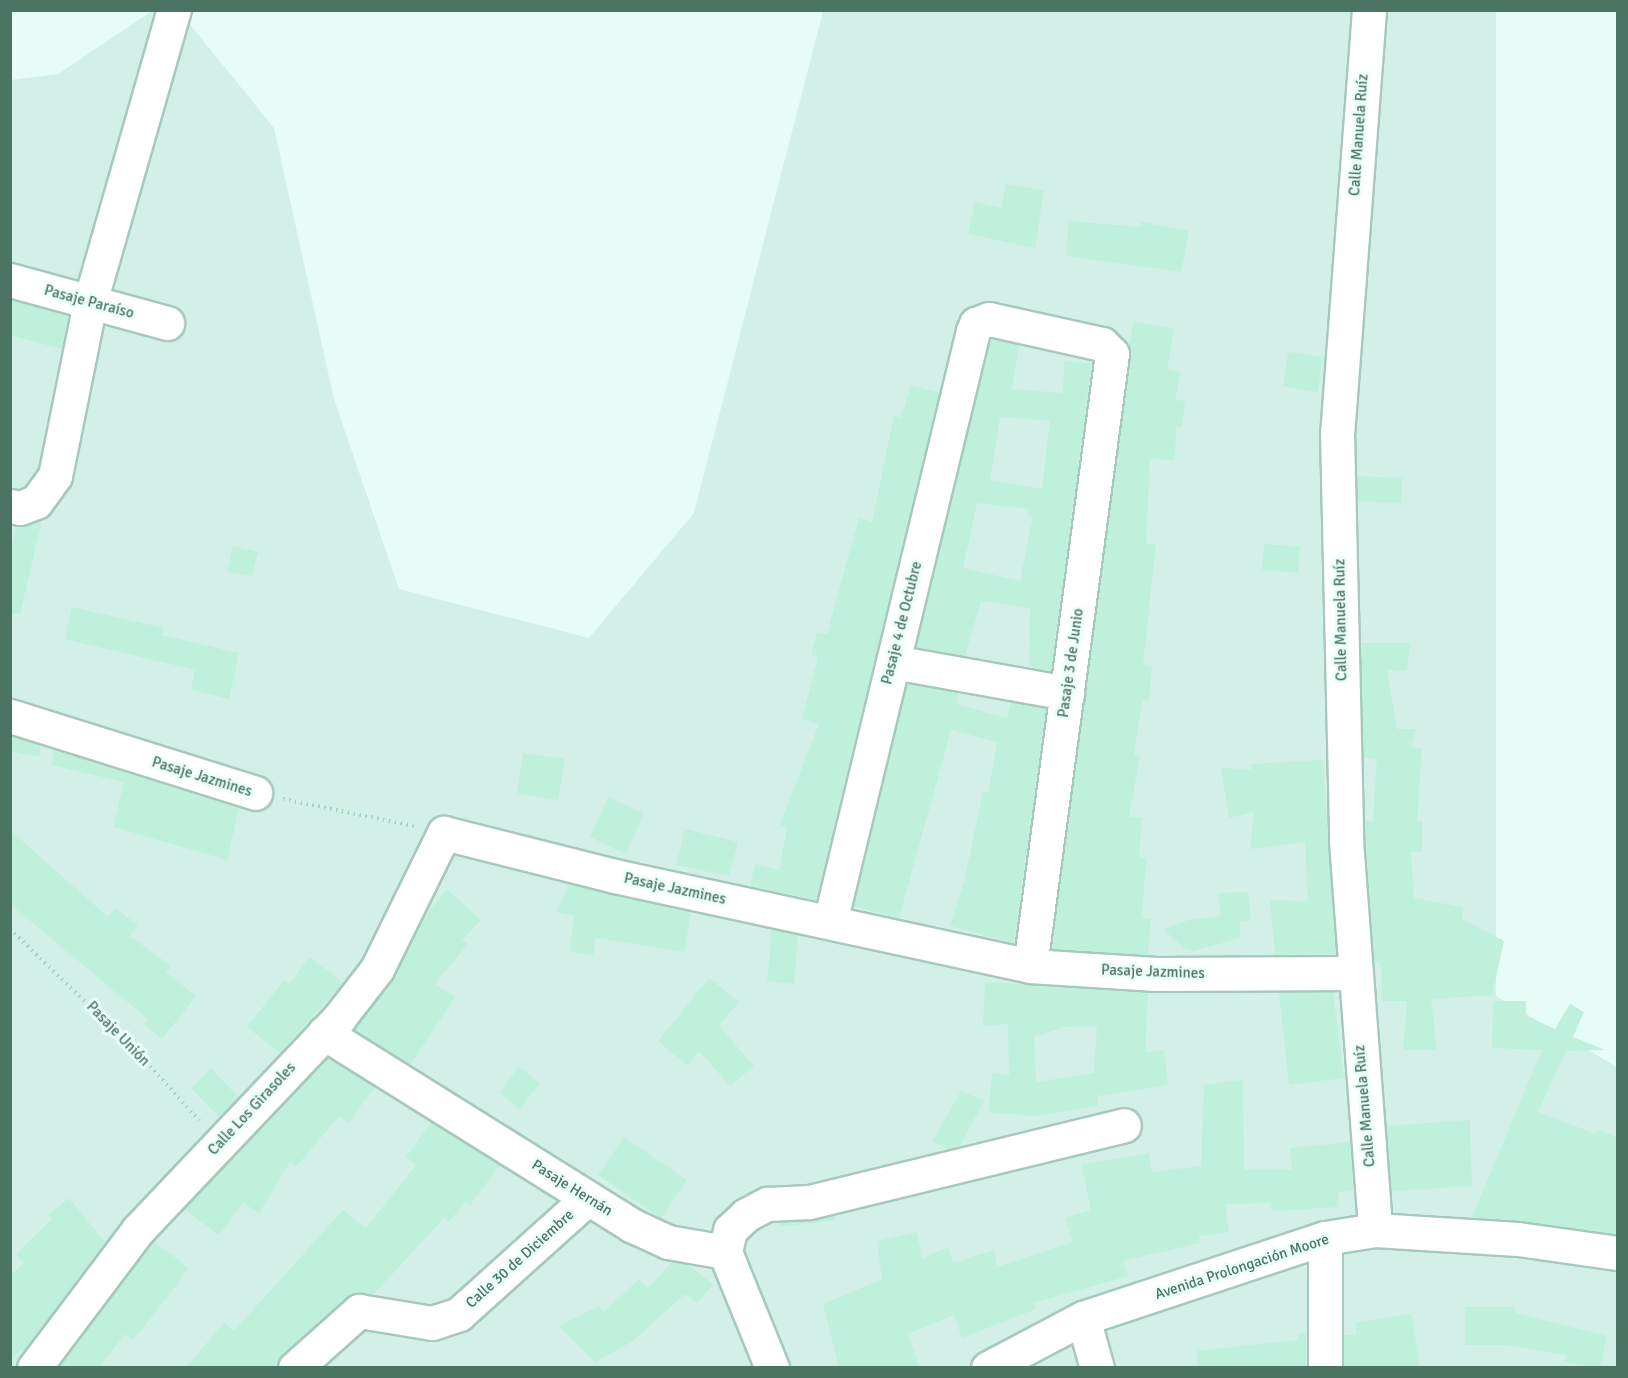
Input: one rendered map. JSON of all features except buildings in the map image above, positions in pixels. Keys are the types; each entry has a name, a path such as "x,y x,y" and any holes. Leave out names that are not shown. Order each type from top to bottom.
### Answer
{"street":[{"path":"10,506 20,508 36,502 55,476 90,302 174,10"},
{"name":"Calle Manuela Ruíz","path":"1369,10 1337,432 1346,841 1354,973 1375,1230"},
{"name":"Pasaje Paraíso","path":"10,280 166,323"},
{"name":"Pasaje 3 de Junio","path":"976,324 989,319 1102,344 1112,354 1030,966"},
{"name":"Pasaje 4 de Octubre","path":"830,922 976,324"},
{"path":"893,662 1067,693"},
{"name":"Pasaje Jazmines","path":"10,716 255,793"},
{"name":"Pasaje Jazmines","path":"444,833 615,876 1030,966 1156,974 1354,973"},
{"name":"Calle Los Girasoles","path":"34,1368 138,1230 324,1033 377,969 444,833"},
{"name":"Pasaje Hernán","path":"324,1033 631,1225 668,1242 725,1252"},
{"path":"772,1368 725,1252 730,1230 746,1215 767,1204 809,1202 1124,1125"},
{"name":"Calle 30 de Diciembre","path":"295,1368 359,1311 432,1323 459,1314 588,1198"},
{"name":"Avenida Prolongación Moore","path":"988,1368 1083,1318 1325,1238 1375,1230 1518,1239 1617,1253"},
{"path":"1325,1238 1325,1368"},
{"path":"1083,1318 1097,1368"}],"path":[{"name":"Pasaje Jazmines","path":"255,793 444,833"},
{"name":"Pasaje Unión","path":"10,929 138,1053 220,1143"}],"shaded area":[{"path":"152,11 179,11 274,128 334,399 399,589 589,638 694,513 823,11 1496,11 1496,996 1617,1067 1617,1367 11,1367 10,80 58,74"}]}
